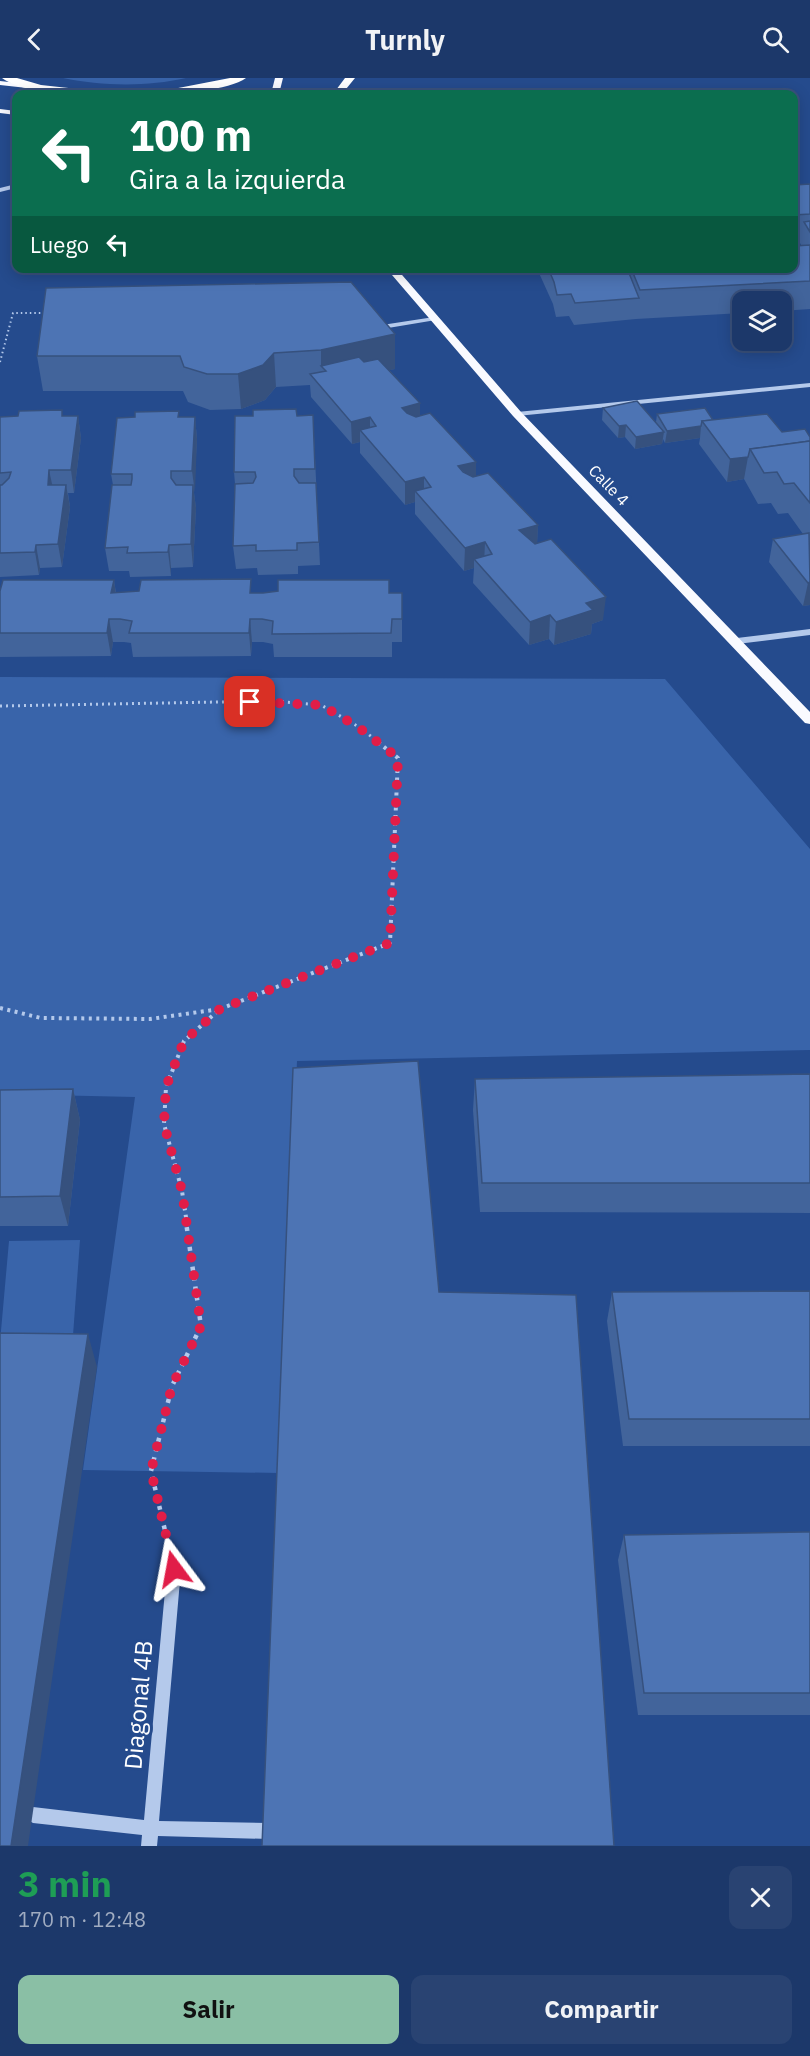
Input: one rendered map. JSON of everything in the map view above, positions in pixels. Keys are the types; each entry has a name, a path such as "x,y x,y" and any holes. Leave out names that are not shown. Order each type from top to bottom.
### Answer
{"highway":[{"path":"7,78 40,88 59,90"},
{"path":"188,90 241,78"},
{"path":"340,90 350,78"}],"main road":[{"path":"0,83 40,88"},
{"name":"Calle 4","path":"394,273 517,414 737,641 810,720"}],"street":[{"path":"382,327 434,319"},
{"path":"517,414 810,385"},
{"path":"737,641 810,632"},
{"name":"Diagonal 4B","path":"149,1846 174,1569"},
{"path":"33,1815 151,1828 269,1831"}],"path":[{"path":"0,362 14,314 49,313"},
{"path":"0,706 273,701 321,705 358,727 398,758 390,943 220,1009 150,1019 41,1018 0,1008"},
{"path":"174,1569 151,1471 172,1386 201,1326 182,1191 164,1124 166,1087 184,1041 220,1009"}],"shaded area":[{"path":"63,78 186,78 156,83 124,84 93,83"},
{"path":"0,677 665,679 810,849 810,1050 297,1061 280,1473 83,1470 135,1097 0,1094"},
{"path":"80,1240 72,1349 0,1342 9,1241"}],"building":[{"path":"810,184 810,214 798,215 798,185"},
{"path":"810,221 810,232 804,222"},
{"path":"810,245 810,281 640,290 633,273 798,273 798,246"},
{"path":"550,273 629,273 639,298 575,303 571,294 557,295"},
{"path":"351,282 395,334 321,350 274,353 263,365 238,374 207,374 184,367 180,356 37,356 46,288"},
{"path":"359,357 364,362 378,359 420,403 402,408 416,417 430,413 476,462 458,466 463,472 473,477 488,473 538,525 519,530 535,544 551,539 606,597 586,603 593,610 556,622 550,615 530,622 474,559 492,554 485,542 465,548 415,491 431,487 424,477 405,482 360,430 376,426 370,417 351,422 310,374 326,371 321,366"},
{"path":"637,401 664,432 636,437 626,425 619,426 603,408"},
{"path":"705,408 713,420 702,421 701,426 667,431 657,414"},
{"path":"296,409 297,416 313,415 315,469 294,469 294,476 299,483 316,483 319,542 297,543 297,550 256,551 256,545 233,546 235,484 253,483 256,477 255,472 234,472 235,416 253,416 253,410"},
{"path":"62,410 62,416 78,416 71,470 49,470 48,485 66,485 58,544 36,545 35,552 0,553 0,485 9,478 11,472 0,473 0,417 18,416 19,411"},
{"path":"179,411 178,417 195,417 192,471 171,471 171,478 176,485 193,485 191,544 169,545 168,552 127,553 128,547 105,548 112,485 131,485 132,479 132,474 111,474 117,418 135,417 135,412"},
{"path":"767,414 782,432 805,429 810,441 750,449 748,457 730,459 702,421"},
{"path":"810,441 810,503 794,483 784,484 777,472 764,473 750,449"},
{"path":"809,533 810,582 808,583 773,539"},
{"path":"251,579 250,593 278,591 278,580 389,580 389,593 402,593 402,619 392,619 391,633 272,634 273,621 250,619 249,633 129,633 132,621 109,619 107,633 0,633 0,591 3,580 114,580 111,593 139,591 141,580"},
{"path":"418,1061 439,1292 576,1295 614,1846 262,1846 293,1068"},
{"path":"810,1074 810,1183 482,1183 475,1079"},
{"path":"73,1089 60,1196 0,1197 0,1090"},
{"path":"810,1291 810,1419 629,1419 612,1292"},
{"path":"0,1333 88,1334 11,1846 0,1846"},
{"path":"810,1532 810,1693 644,1693 624,1535"}],"route":[{"path":"174,1569 151,1471 172,1386 201,1326 182,1191 164,1124 166,1087 184,1041 220,1009 390,943 398,758 358,727 321,705 273,701 250,702"}]}
